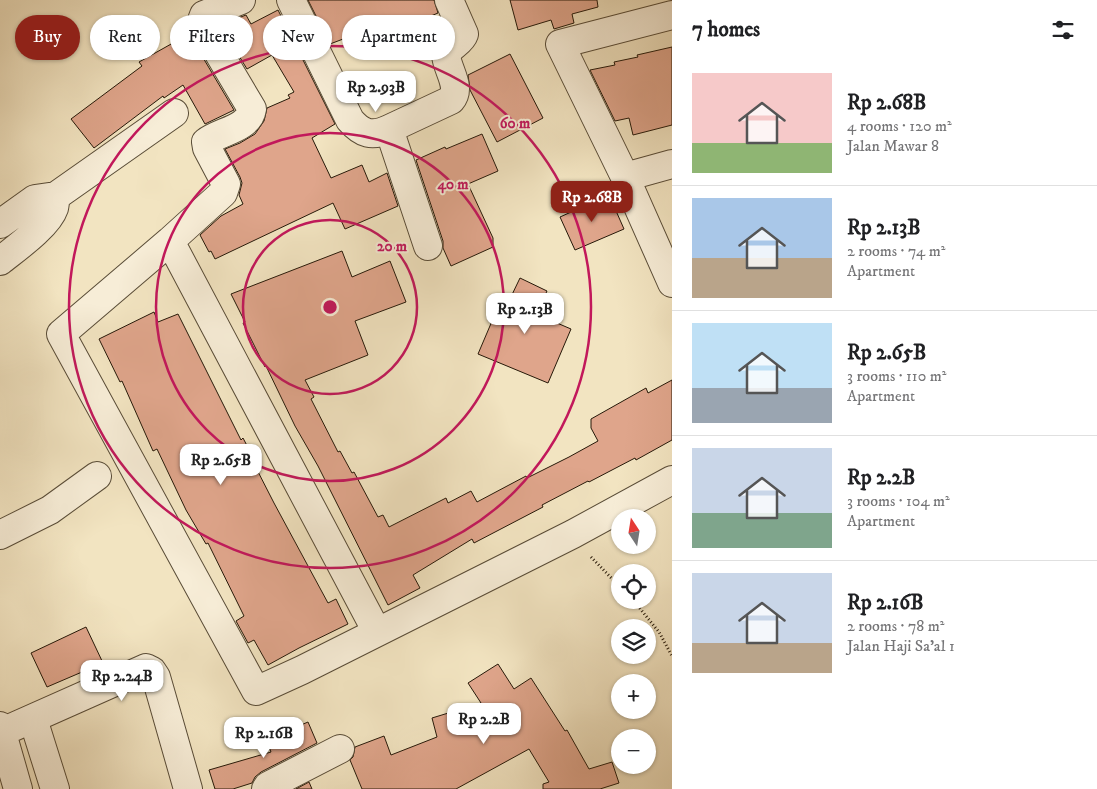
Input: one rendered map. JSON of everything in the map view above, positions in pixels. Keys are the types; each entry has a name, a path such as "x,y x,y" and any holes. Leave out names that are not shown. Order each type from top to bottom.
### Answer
{"street":[{"path":"241,0 204,15 201,23 252,109 251,117 245,123 212,137 206,142 207,148 226,184 223,193 61,334 256,691 302,670 573,534 672,480"},
{"path":"291,0 350,120 365,133 390,130 451,100 455,95 456,89 446,56 448,51 463,38 464,34 449,0"},
{"path":"672,14 560,44 625,177 672,283"},
{"path":"0,224 35,199 56,196 174,113"},
{"path":"390,130 428,246"},
{"path":"625,177 672,164"},
{"path":"0,261 34,234 54,209 56,196"},
{"path":"170,241 377,632"},
{"path":"0,535 50,510 97,476"},
{"path":"18,789 1,729 33,719 146,668 152,671 156,678 188,789"},
{"path":"33,719 55,789"},
{"path":"266,789 268,786 340,749"}],"path":[{"path":"573,534 611,577"},
{"path":"640,609 659,632 672,656"}],"building":[{"path":"308,0 434,0 438,13 433,15 342,15 342,39 332,43 332,15 316,15"},
{"path":"510,0 597,0 598,7 572,14 574,23 554,29 551,20 518,30"},
{"path":"278,10 280,15 268,15"},
{"path":"263,18 263,60 247,69 241,60 253,60 253,23"},
{"path":"170,45 170,60 204,60 234,110 205,124 183,85 164,98 163,96 94,148 71,119 142,66 139,62 143,60 160,60 160,50"},
{"path":"672,47 672,125 633,135 629,118 615,121 590,70 615,65 614,62"},
{"path":"510,54 543,118 497,142 470,90 468,75"},
{"path":"275,60 303,60 335,124 312,138 331,178 362,165 369,182 387,173 398,206 345,229 333,203 215,259 200,235 221,216 243,204 239,195 242,183 225,149 255,134 264,121 267,108 290,98 288,95 294,92"},
{"path":"482,134 498,171 468,184 493,238 493,247 451,266 443,248 443,241 416,160"},
{"path":"609,195 624,229 575,250 560,217"},
{"path":"342,251 352,277 390,261 406,302 355,321 368,355 305,380 314,397 311,399 338,452 340,451 352,473 354,472 378,517 383,515 389,527 446,498 448,503 471,491 477,502 526,476 527,478 569,457 598,441 591,428 591,419 646,388 648,393 672,380 672,440 636,460 635,458 588,481 474,543 472,539 413,575 420,588 388,605 318,466 265,367 231,294"},
{"path":"520,278 547,291 536,314 571,329 548,383 478,354 501,300 508,303"},
{"path":"154,312 158,322 178,314 241,440 243,438 274,503 328,603 336,599 348,624 268,665 254,640 248,643 236,621 244,616 208,543 206,544 186,510 157,449 153,451 122,381 120,382 99,339"},
{"path":"86,627 103,663 47,687 31,653"},
{"path":"498,664 514,689 531,678 565,731 567,730 589,769 611,762 611,774 616,774 619,783 600,789 543,789 543,784 549,782 529,749 456,789 362,789 350,760 353,757 355,747 384,736 391,755 437,737 432,718 481,703 468,683"},
{"path":"308,722 317,743 261,772 252,783 233,789 215,789 209,770 271,752 266,740"},
{"path":"309,782 312,789 296,789"}]}
